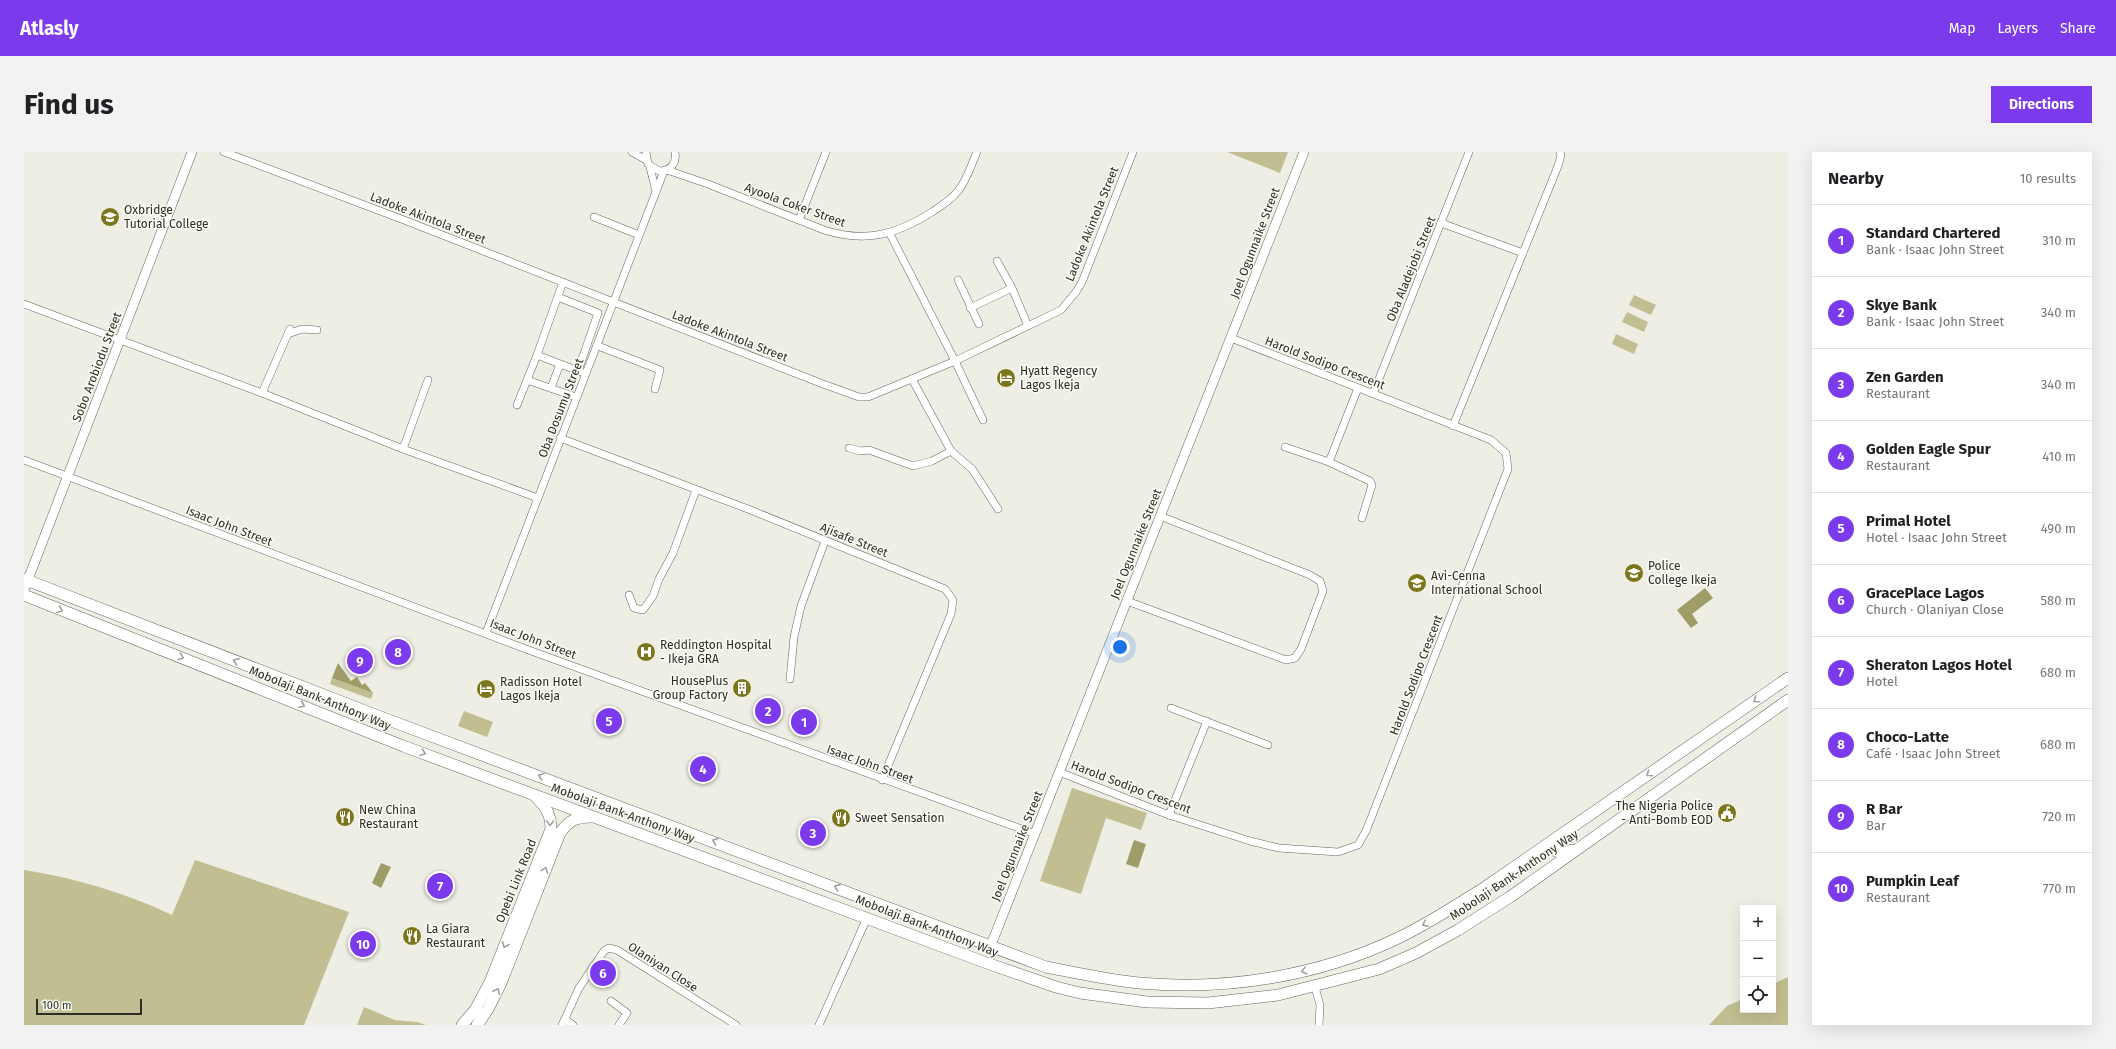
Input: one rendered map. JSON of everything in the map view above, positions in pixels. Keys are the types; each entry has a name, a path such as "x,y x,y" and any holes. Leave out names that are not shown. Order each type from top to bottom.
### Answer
{"main road":[{"name":"Mobolaji Bank-Anthony Way","path":"25,583 991,945 1046,967 1139,983 1202,984 1265,978 1337,962 1397,939 1430,922 1531,856 1788,678"},
{"name":"Mobolaji Bank-Anthony Way","path":"24,595 403,746 1030,978 1056,987 1097,996 1147,1002 1208,1003 1256,998 1315,986 1379,970 1416,953 1458,930 1545,872 1579,846 1788,700"},
{"path":"373,733 380,732 384,725 378,716"},
{"path":"403,746 396,737 396,732 402,728 412,728"},
{"name":"Opebi Link Road","path":"462,1025 475,1010 490,982 551,829 551,818 545,807 530,792"},
{"name":"Opebi Link Road","path":"477,1025 488,1009 501,983 560,833 568,822 578,817 597,817"},
{"path":"1567,831 1557,843 1556,851 1563,854 1579,846"},
{"path":"1531,856 1543,851 1550,852 1552,861 1545,872"}],"street":[{"name":"Sobo Arobiodu Street","path":"25,583 68,476 192,152"},
{"name":"Ladoke Akintola Street","path":"224,152 860,397 877,395 912,380 1061,310 1076,292 1133,152"},
{"name":"Ayoola Coker Street","path":"632,152 659,171 666,171 708,184 840,235 861,237 890,234 925,216 950,200 965,180 977,152"},
{"path":"646,152 656,192"},
{"name":"Oba Dosumu Street","path":"486,633 576,397 598,346 639,235 666,171 674,162 675,152"},
{"path":"799,220 826,152"},
{"name":"Joel Ogunnaike Street","path":"991,945 1304,152"},
{"name":"Oba Aladejobi Street","path":"1373,394 1469,152"},
{"path":"1453,426 1558,166 1561,155 1560,152"},
{"path":"594,217 639,235"},
{"path":"1441,223 1523,253"},
{"path":"890,234 955,361 983,420"},
{"path":"997,261 1012,288 1028,326"},
{"path":"958,280 978,324"},
{"path":"517,405 538,355 563,282"},
{"path":"970,308 1012,288"},
{"path":"538,355 579,372 598,313 558,297"},
{"path":"24,304 262,393 403,449 538,498"},
{"path":"262,393 289,331 302,329 317,330"},
{"name":"Harold Sodipo Crescent","path":"1059,772 1170,814 1250,842 1279,848 1338,852 1358,845 1366,830 1508,469 1506,453 1491,440 1230,338"},
{"path":"598,346 660,370 655,389"},
{"path":"551,388 560,364"},
{"path":"403,449 428,380"},
{"path":"527,380 576,397"},
{"path":"912,380 951,451 972,469 998,509"},
{"path":"1329,462 1358,388"},
{"name":"Ajisafe Street","path":"560,438 696,490 945,589 953,600 951,614 882,780"},
{"path":"1285,447 1329,462 1370,481 1372,485 1362,518"},
{"path":"849,448 860,451 869,450 913,466 927,462 951,451"},
{"name":"Isaac John Street","path":"24,460 304,566 882,780 1035,834"},
{"path":"630,595 634,608 644,610 653,596 659,579 673,553 696,490"},
{"path":"1127,601 1286,660 1295,658 1301,649 1323,591 1320,581 1310,575 1160,516"},
{"path":"790,679 794,637 801,606 825,541"},
{"path":"1171,708 1268,745"},
{"path":"1170,814 1207,721"},
{"path":"819,1025 867,918"},
{"name":"Olaniyan Close","path":"573,1025 564,1022 579,988 604,951 612,948 736,1025"},
{"path":"1315,986 1320,1005 1319,1025"},
{"path":"611,1001 627,1013 619,1025"}],"shaded area":[{"path":"1227,152 1288,152 1280,173"},
{"path":"1634,295 1656,305 1651,315 1629,305"},
{"path":"1627,312 1648,322 1644,332 1622,322"},
{"path":"1616,334 1638,344 1634,354 1612,344"},
{"path":"1705,588 1713,598 1692,614 1698,623 1691,628 1677,610"},
{"path":"338,663 351,681 357,677 362,685 365,683 373,693 332,678"},
{"path":"332,678 373,693 371,699 330,684"},
{"path":"464,711 493,722 487,737 458,726"},
{"path":"1072,788 1147,813 1141,830 1106,818 1081,894 1040,881"},
{"path":"1134,840 1146,844 1138,868 1126,864"},
{"path":"195,860 349,912 304,1025 24,1025 24,870 62,877 100,887 155,907 172,915"},
{"path":"381,863 391,867 381,888 372,883"},
{"path":"1788,977 1788,1025 1709,1025 1727,1006 1740,1000 1740,1013 1776,1013 1776,983"},
{"path":"364,1007 395,1020 417,1022 426,1025 357,1025"}],"place":[{"name":"Oxbridge Tutorial College","path":"110,217"},
{"name":"Hyatt Regency Lagos Ikeja","path":"1006,378"},
{"name":"Police College Ikeja","path":"1634,573"},
{"name":"Avi-Cenna International School","path":"1417,583"},
{"name":"Choco-Latte","path":"398,652"},
{"name":"Reddington Hospital - Ikeja GRA","path":"646,652"},
{"name":"R Bar","path":"360,661"},
{"name":"HousePlus Group Factory","path":"742,688"},
{"name":"Radisson Hotel Lagos Ikeja","path":"486,689"},
{"name":"Skye Bank","path":"768,711"},
{"name":"Primal Hotel","path":"609,721"},
{"name":"Standard Chartered","path":"804,722"},
{"name":"Golden Eagle Spur","path":"703,769"},
{"name":"The Nigeria Police - Anti-Bomb EOD","path":"1727,813"},
{"name":"New China Restaurant","path":"345,817"},
{"name":"Sweet Sensation","path":"841,818"},
{"name":"Zen Garden","path":"813,833"},
{"name":"Sheraton Lagos Hotel","path":"440,886"},
{"name":"La Giara Restaurant","path":"412,936"},
{"name":"Pumpkin Leaf","path":"363,944"},
{"name":"GracePlace Lagos","path":"603,973"}]}
